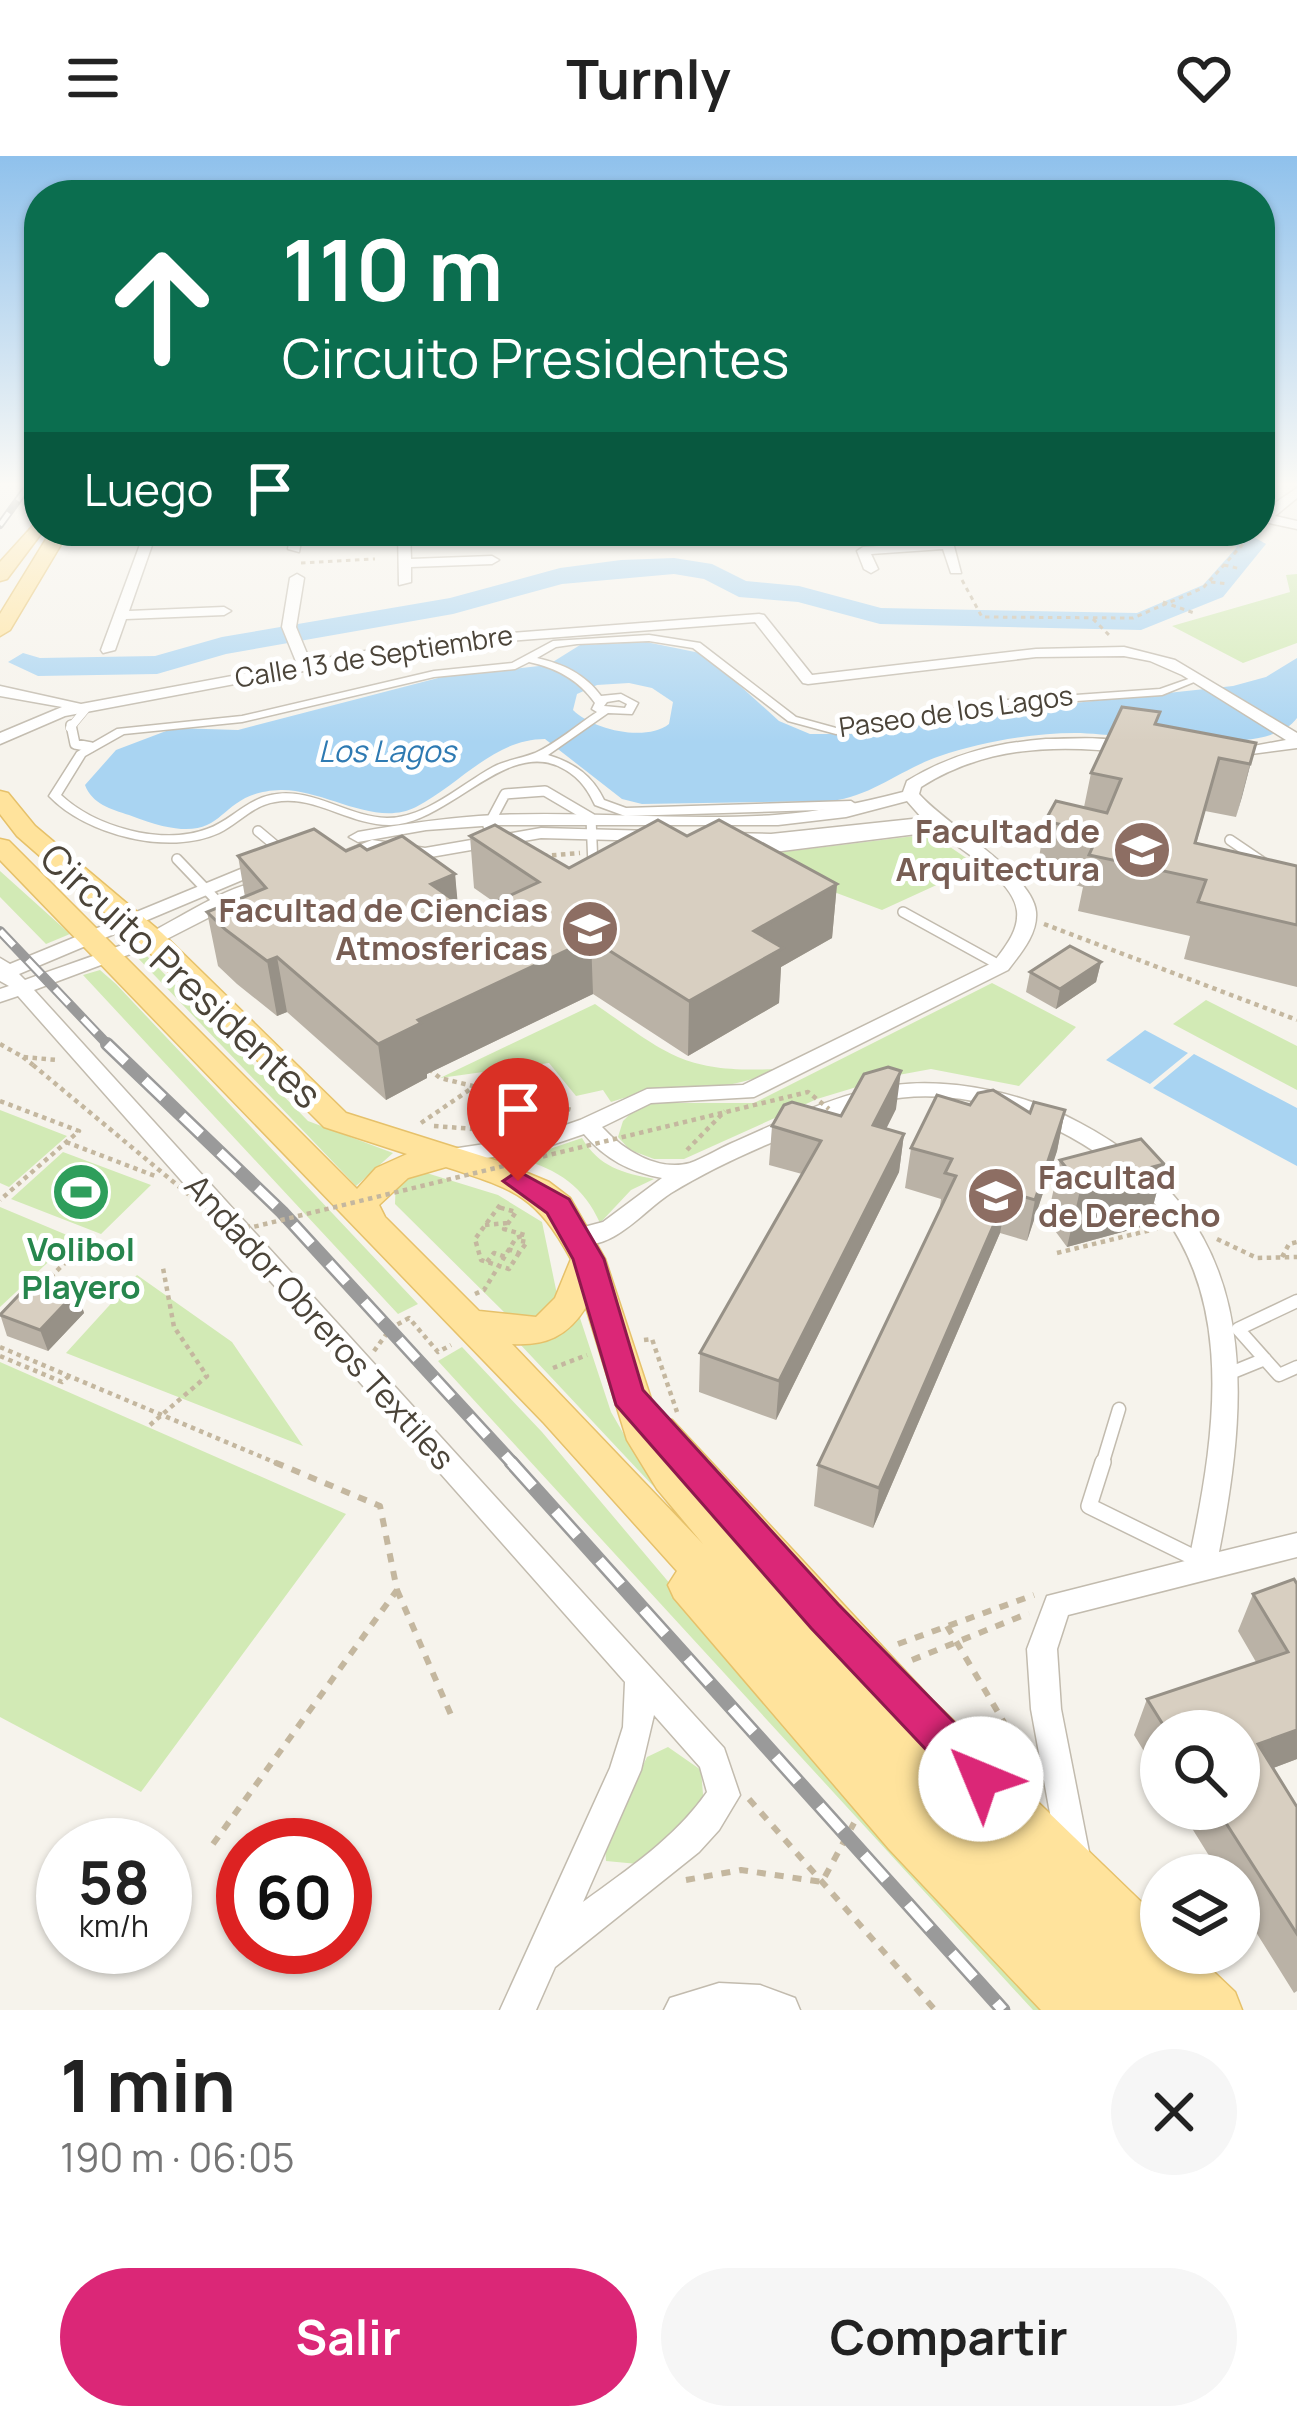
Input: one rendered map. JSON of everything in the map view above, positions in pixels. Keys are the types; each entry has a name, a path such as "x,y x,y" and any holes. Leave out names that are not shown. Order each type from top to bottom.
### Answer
{"main road":[{"path":"0,630 37,569"},
{"name":"Circuito Presidentes","path":"0,798 26,832 144,931 334,1120 538,1190 558,1206 583,1248 628,1396 658,1458 815,1646 1172,2010"},
{"name":"Circuito Presidentes","path":"0,846 103,947 375,1233 462,1332 524,1379 557,1413 896,1781 1120,2010"},
{"path":"375,1233 363,1205 377,1180 402,1165 443,1157"},
{"path":"462,1332 537,1334 558,1324 574,1304 583,1248"},
{"path":"628,1396 881,1660 1078,1875 1217,2010"},
{"path":"557,1413 672,1566 904,1833 1075,2010"}],"street":[{"path":"108,650 138,569"},
{"path":"295,569 291,633 305,666"},
{"path":"404,569 404,582"},
{"path":"121,614 224,611"},
{"name":"Calle 13 de Septiembre","path":"0,739 35,720 90,706 492,636 759,618 808,680 1106,652 1152,656 1197,682"},
{"name":"Paseo de los Lagos","path":"91,747 121,731 242,719 434,674 532,660 553,644 577,641 649,638 696,645 792,719 836,731 1006,703 1162,692 1197,682"},
{"path":"91,747 69,768 55,796 65,808 99,823 161,838 211,833 250,805 288,796 363,820 398,821 433,811 513,760 542,752 598,712 591,688 549,662 532,660"},
{"path":"1197,682 1295,739"},
{"name":"Calle 13 de Septiembre","path":"0,691 90,706"},
{"path":"1200,755 1295,739"},
{"path":"443,1157 534,1144 646,1096 752,1089 1001,966 1025,941 1028,919 1014,881 932,825 911,795 913,785 928,773 983,754 1076,744 1140,749"},
{"path":"542,752 593,785 599,802 626,812 839,807 911,795"},
{"path":"593,835 848,814 911,795"},
{"path":"144,931 205,891 304,857 373,844 425,853 488,832 771,839 932,825"},
{"path":"6,979 223,907 240,892 275,884 304,857"},
{"name":"Andador Obreros Textiles","path":"6,979 87,1062 713,1759"},
{"path":"583,1248 662,1187 838,1108 915,1089 1030,1108 1141,1169 1188,1232 1213,1276 1228,1374 1224,1461 1202,1567"},
{"path":"590,1117 604,1147 641,1167 667,1173 698,1171"},
{"path":"1078,1875 1046,1709 1042,1649 1057,1605 1297,1545"},
{"path":"518,2010 625,1770 638,1727 640,1678"},
{"path":"545,1954 707,1824 724,1795 713,1759"},
{"path":"682,2010 697,2002 746,2001 783,2010"}],"lane":[{"path":"90,706 71,719 69,733 75,744 91,747"},
{"path":"488,832 505,794 545,790 593,835 592,881"},
{"path":"746,851 932,825"},
{"path":"258,831 304,857"},
{"path":"1230,840 1280,874"},
{"path":"177,859 223,907"},
{"path":"903,912 1001,966"},
{"path":"1297,1300 1238,1329 1279,1375 1297,1367"},
{"path":"1228,1374 1265,1359"},
{"path":"1119,1409 1089,1506 1202,1567"}],"path":[{"path":"1213,582 1223,569"},
{"path":"968,591 982,617 1097,623 1133,618 1213,582 1225,584"},
{"path":"1163,602 1194,613"},
{"path":"523,857 593,835"},
{"path":"1028,919 1297,1020"},
{"path":"0,1044 33,1065 224,1224 253,1227 808,1092 838,1108"},
{"path":"23,1057 87,1062"},
{"path":"422,1063 440,1078 590,1117"},
{"path":"792,1070 838,1108"},
{"path":"422,1124 475,1086"},
{"path":"667,1173 752,1089 806,1121"},
{"path":"501,1130 502,1093"},
{"path":"0,1101 79,1131 0,1200"},
{"path":"557,1117 590,1117"},
{"path":"363,1129 422,1124 519,1127"},
{"path":"66,1142 155,1176"},
{"path":"491,1280 500,1266 516,1238 521,1240 527,1242 509,1269 500,1266 481,1260 475,1239 499,1205 516,1212 504,1229 525,1235 521,1240"},
{"path":"485,1225 508,1223"},
{"path":"1057,1253 1188,1232 1220,1239 1256,1258 1297,1257"},
{"path":"31,1296 92,1237"},
{"path":"1282,1257 1297,1242"},
{"path":"487,1262 494,1253 520,1253"},
{"path":"150,1425 207,1376 173,1327 163,1268"},
{"path":"391,1328 409,1318 438,1352 462,1332"},
{"path":"652,1339 676,1411 691,1428"},
{"path":"524,1379 612,1345"},
{"path":"0,1347 380,1506 397,1589 451,1715"},
{"path":"0,1356 62,1382 69,1376"},
{"path":"213,1844 397,1589"},
{"path":"881,1660 946,1626 1042,1593"},
{"path":"881,1660 957,1643 1044,1607"},
{"path":"994,1610 1003,1624"},
{"path":"946,1626 1015,1741"},
{"path":"1007,1761 1023,1750 1031,1760"},
{"path":"713,1759 935,2010"},
{"path":"822,1882 847,1834"},
{"path":"623,1891 741,1870 822,1882"}],"green space":[{"path":"1297,574 1297,643 1243,663 1172,626 1290,592 1286,575"},
{"path":"931,834 978,866 882,910 741,857"},
{"path":"0,871 70,934 46,944 0,897"},
{"path":"144,953 308,1121 393,1153 356,1186 136,956"},
{"path":"100,970 418,1304 398,1314 83,975"},
{"path":"992,983 1076,1027 1019,1086 931,1069 893,1076 817,1099 684,1159 654,1159 630,1150 618,1137 623,1121 636,1108 655,1103 754,1103"},
{"path":"1206,1000 1297,1046 1297,1090 1173,1024"},
{"path":"595,1004 679,1058 720,1068 778,1069 715,1087 654,1092 611,1102 603,1090 576,1096 549,1063 440,1078"},
{"path":"0,1110 67,1136 9,1187 0,1183"},
{"path":"582,1138 613,1167 654,1179 631,1190 600,1223 568,1181 520,1159"},
{"name":"Volibol Playero","path":"63,1152 151,1185 101,1234 11,1199"},
{"path":"420,1171 498,1195 542,1222 559,1304 536,1323 512,1320 395,1204 396,1179"},
{"path":"0,1207 74,1238 0,1307"},
{"path":"137,1275 232,1342 303,1446 66,1353"},
{"path":"579,1315 611,1412 655,1488 518,1342 554,1337"},
{"path":"462,1347 542,1432 709,1630 1059,2010 1033,2010 438,1361"},
{"path":"0,1362 346,1514 141,1792 0,1717"},
{"path":"668,1747 701,1770 704,1806 638,1864 606,1861 605,1845 647,1757"}],"water":[{"name":"Los Lagos","path":"646,642 705,654 779,721 810,734 860,734 952,716 1233,686 1266,677 1297,658 1297,718 1281,731 1226,742 1075,733 1007,739 940,756 860,794 831,801 642,804 622,799 545,739 493,755 432,798 400,812 367,811 281,790 257,793 204,826 187,829 109,808 92,797 85,785 116,750 174,728 238,730 442,677 548,665 580,645","holes":["629,683 652,688 673,702 669,724 659,729 620,731 593,723 573,710 577,694 597,685"]},
{"path":"1145,1030 1188,1053 1150,1084 1106,1060"},
{"path":"1194,1054 1297,1108 1297,1166 1153,1088"}],"building":[{"path":"1122,707 1160,712 1155,724 1256,743 1250,764 1219,758 1195,843 1297,866 1297,925 1198,902 1206,880 1089,855 1099,833 1045,821 1056,801 1107,813 1121,779 1091,773"},
{"path":"658,820 687,836 719,820 837,884 754,931 783,948 689,1001 591,939 418,1020 421,1023 378,1044 277,957 267,961 207,912 266,888 238,856 314,829 346,851 360,845 367,850 402,836 455,874 431,884 472,913 539,882 470,836 495,825 569,868"},
{"path":"1070,946 1101,962 1060,989 1030,972"},
{"path":"888,1067 901,1071 873,1125 904,1134 779,1381 700,1353 821,1141 772,1126 784,1105 792,1102 841,1116 864,1074"},
{"path":"993,1090 1030,1113 1034,1102 1065,1110 1035,1200 1008,1192 879,1488 818,1465 956,1176 945,1173 952,1159 911,1148 937,1095 970,1105 978,1093"},
{"path":"1141,1139 1164,1164 1081,1186 1060,1160"},
{"path":"36,1277 77,1291 40,1330 0,1315"},
{"path":"1294,1579 1297,1584 1297,1730 1260,1743 1260,1710 1154,1710 1147,1699 1288,1652 1253,1594"},
{"path":"1260,1747 1297,1807 1297,1934 1260,1876 1260,1854 1246,1854 1230,1830 1260,1830"}],"waterway":[{"path":"23,662 38,667 157,665 222,646 453,606 560,576 617,569"},
{"path":"690,569 712,572 739,589 799,594 880,616 1141,622 1213,591 1232,569"}],"railway":[{"path":"0,931 109,1046"},
{"path":"109,1046 282,1212 514,1465"},
{"path":"511,1462 1003,2010"}],"place":[{"name":"Facultad de Arquitectura","path":"1142,850"},
{"name":"Facultad de Ciencias Atmosfericas","path":"590,929"},
{"name":"Volibol Playero","path":"81,1192"},
{"name":"Facultad de Derecho","path":"996,1196"}],"route":[{"path":"518,1181 558,1206 588,1259 628,1396 824,1616 981,1779"}]}
